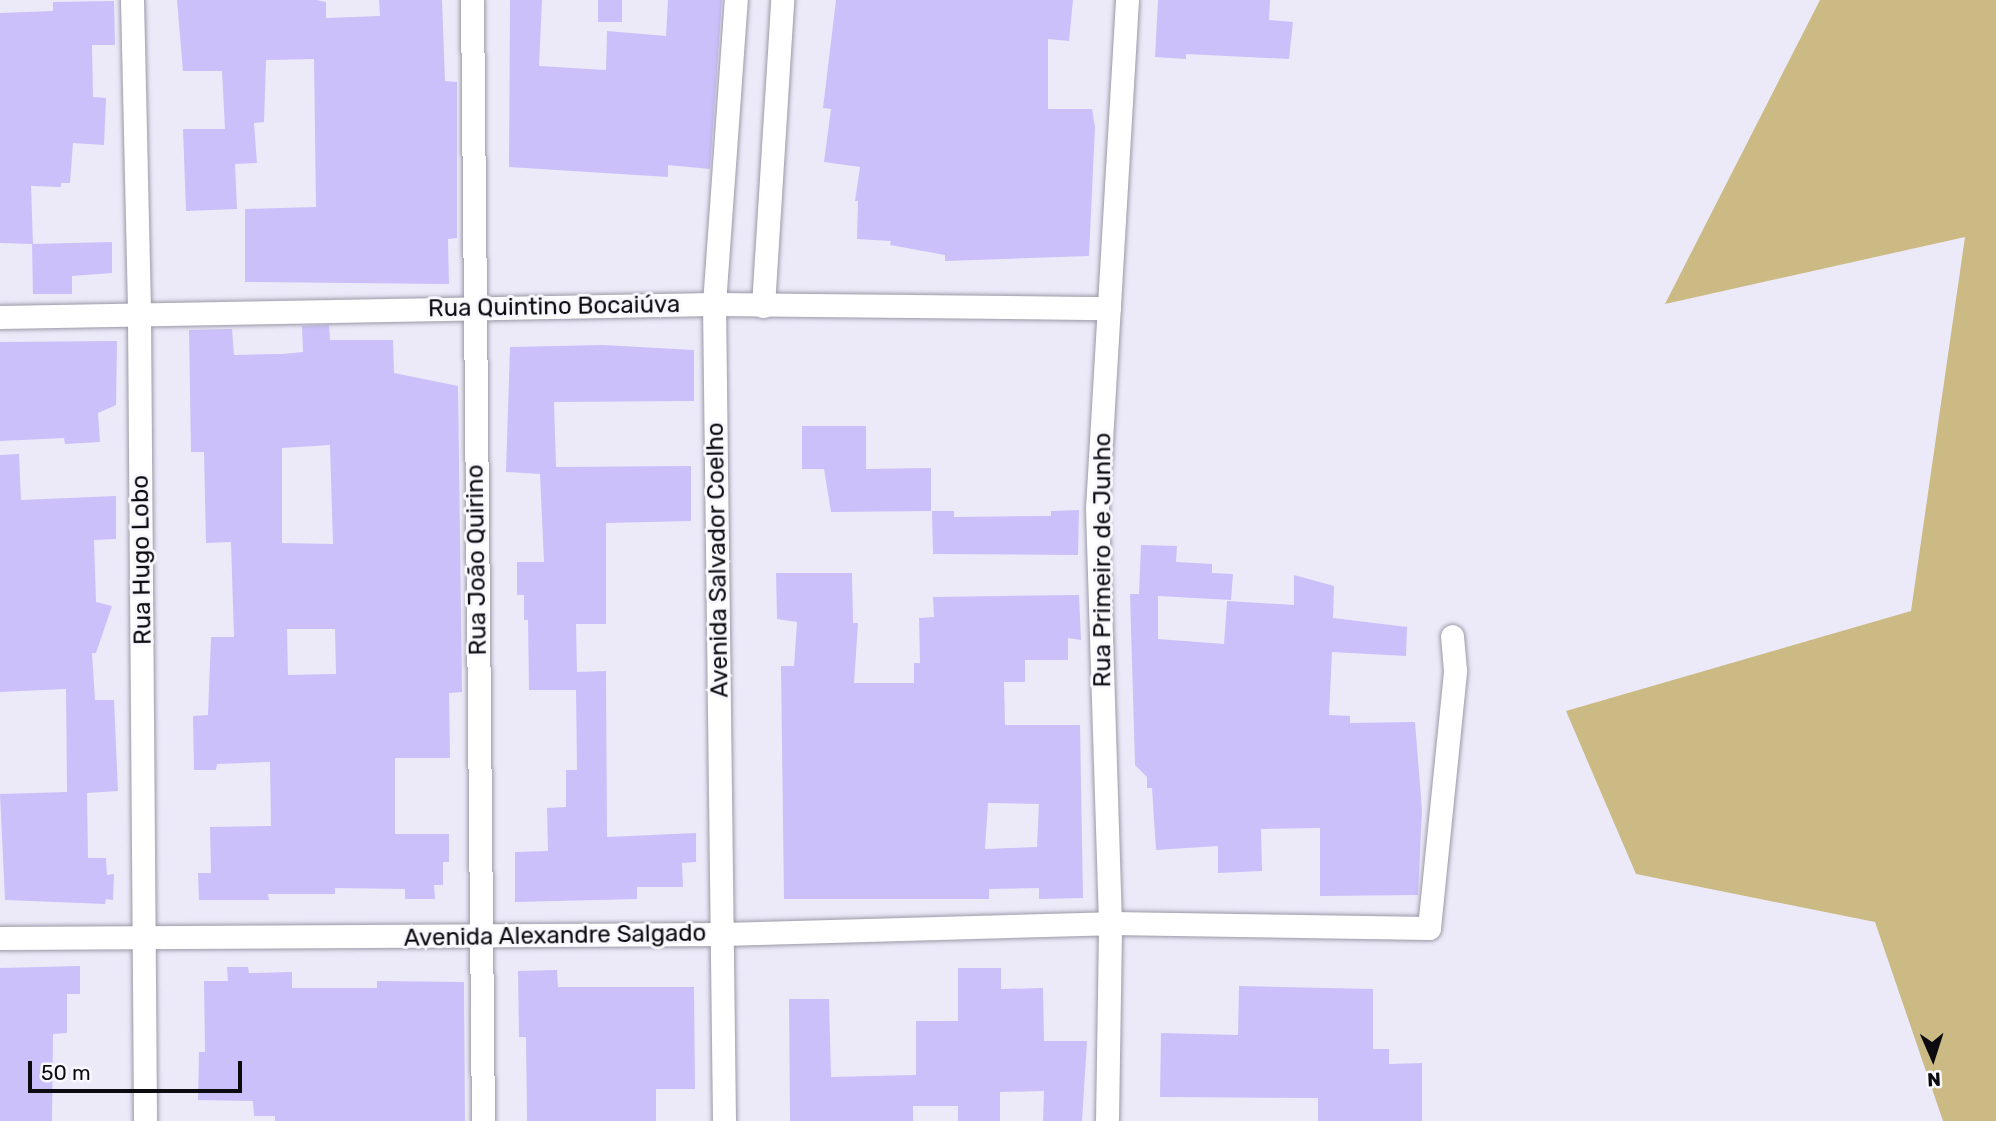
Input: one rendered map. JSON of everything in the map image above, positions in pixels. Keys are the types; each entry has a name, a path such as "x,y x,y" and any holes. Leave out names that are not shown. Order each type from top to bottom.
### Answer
{"street":[{"name":"Rua Hugo Lobo","path":"132,0 139,316 146,938 145,1121"},
{"name":"Rua João Quirino","path":"472,0 483,1121"},
{"name":"Avenida Salvador Coelho","path":"724,1121 714,304 736,0"},
{"path":"763,306 782,0"},
{"name":"Rua Primeiro de Junho","path":"1107,1121 1110,923 1097,508 1127,0"},
{"name":"Rua Quintino Bocaiúva","path":"0,317 714,304 1109,308"},
{"name":"Avenida Alexandre Salgado","path":"0,938 481,938 1110,923 1429,928 1455,670 1452,636"}],"shaded area":[{"path":"1820,0 1996,0 1996,1121 1943,1121 1875,922 1636,874 1566,711 1911,611 1965,237 1665,304"}],"building":[{"path":"177,0 316,0 326,2 326,18 380,16 379,0 442,0 445,81 457,82 457,238 448,239 449,284 245,282 245,209 316,207 314,59 266,60 264,122 254,123 257,163 235,164 237,209 186,211 183,129 225,129 222,71 183,71"},
{"path":"510,0 542,0 539,66 606,70 607,31 666,36 668,0 722,0 710,169 668,165 668,177 509,167"},
{"path":"598,0 622,0 622,22 598,22"},
{"path":"836,0 1073,0 1069,41 1048,39 1048,109 1092,109 1095,127 1089,256 945,261 945,255 890,245 891,241 857,239 858,201 855,201 860,167 824,162 831,109 823,108"},
{"path":"1158,0 1270,0 1269,20 1293,22 1289,59 1186,54 1186,59 1155,57"},
{"path":"114,1 115,45 92,45 93,97 106,98 104,145 73,143 70,183 61,183 61,187 31,186 33,244 0,243 0,13 53,11 53,2"},
{"path":"112,242 112,273 72,276 72,294 33,294 32,244"},
{"path":"329,325 330,340 393,340 394,373 458,386 462,692 449,693 450,758 395,758 395,834 449,834 449,862 443,862 443,885 434,885 435,899 405,899 405,889 335,888 335,894 268,894 269,900 199,900 198,873 211,873 210,827 271,826 270,762 217,764 216,770 194,770 193,716 208,715 211,637 234,637 231,542 206,543 204,452 191,452 189,330 232,329 234,355 283,354 303,352 302,326","holes":["330,445 333,544 282,543 282,448","287,629 335,629 336,674 288,675"]},
{"path":"117,341 116,405 98,413 100,442 65,444 64,438 0,441 0,342"},
{"path":"603,345 694,350 694,401 554,402 556,467 691,466 691,521 606,523 606,624 576,624 577,672 606,671 607,837 696,833 696,862 682,863 683,887 637,887 637,899 515,902 515,852 548,851 547,808 566,807 566,770 577,770 576,690 529,690 528,620 524,620 524,595 517,595 517,562 544,562 540,474 506,472 510,347"},
{"path":"802,426 866,426 866,469 931,468 931,511 831,512 824,469 802,469"},
{"path":"19,454 21,500 116,496 116,539 94,540 96,602 112,606 96,653 92,653 95,700 114,700 118,791 87,793 88,858 106,858 107,875 114,874 113,900 106,899 105,904 5,900 0,794 67,792 66,689 0,692 0,455"},
{"path":"1079,510 1078,555 933,554 932,511 954,511 954,517 1051,516 1051,511"},
{"path":"1141,545 1177,546 1176,562 1212,564 1212,573 1233,574 1231,600 1158,596 1158,639 1224,644 1227,601 1294,605 1294,575 1334,586 1333,618 1407,627 1406,656 1332,652 1329,715 1350,716 1350,723 1415,722 1422,810 1418,895 1320,896 1320,828 1261,829 1262,871 1218,873 1218,846 1156,850 1152,788 1147,788 1147,777 1135,765 1130,594 1139,594"},
{"path":"776,573 852,573 853,623 858,623 854,683 914,683 914,663 920,663 919,618 934,617 933,597 1079,595 1081,640 1068,638 1068,660 1025,660 1025,682 1004,682 1005,725 1080,725 1083,898 1039,899 1039,888 989,889 989,899 784,899 781,666 794,666 797,622 777,619","holes":["988,803 1039,804 1037,847 985,849"]},
{"path":"80,966 80,994 67,994 67,1033 53,1034 52,1121 0,1121 0,968"},
{"path":"227,967 248,967 249,973 292,972 292,988 377,988 377,981 464,982 465,1121 275,1121 275,1116 254,1116 253,1101 198,1100 199,1052 205,1052 204,981 228,981"},
{"path":"958,968 1001,968 1001,989 1043,988 1044,1041 1087,1041 1082,1121 1043,1121 1044,1091 1000,1092 1000,1121 958,1121 958,1106 913,1106 913,1121 790,1121 789,999 829,999 831,1077 916,1075 916,1021 958,1021"},
{"path":"557,970 558,987 694,987 695,1089 656,1089 656,1121 527,1121 526,1037 519,1037 518,971"},
{"path":"1239,986 1373,989 1373,1049 1389,1049 1389,1064 1422,1063 1422,1121 1318,1121 1318,1098 1160,1097 1161,1033 1238,1035"}]}
